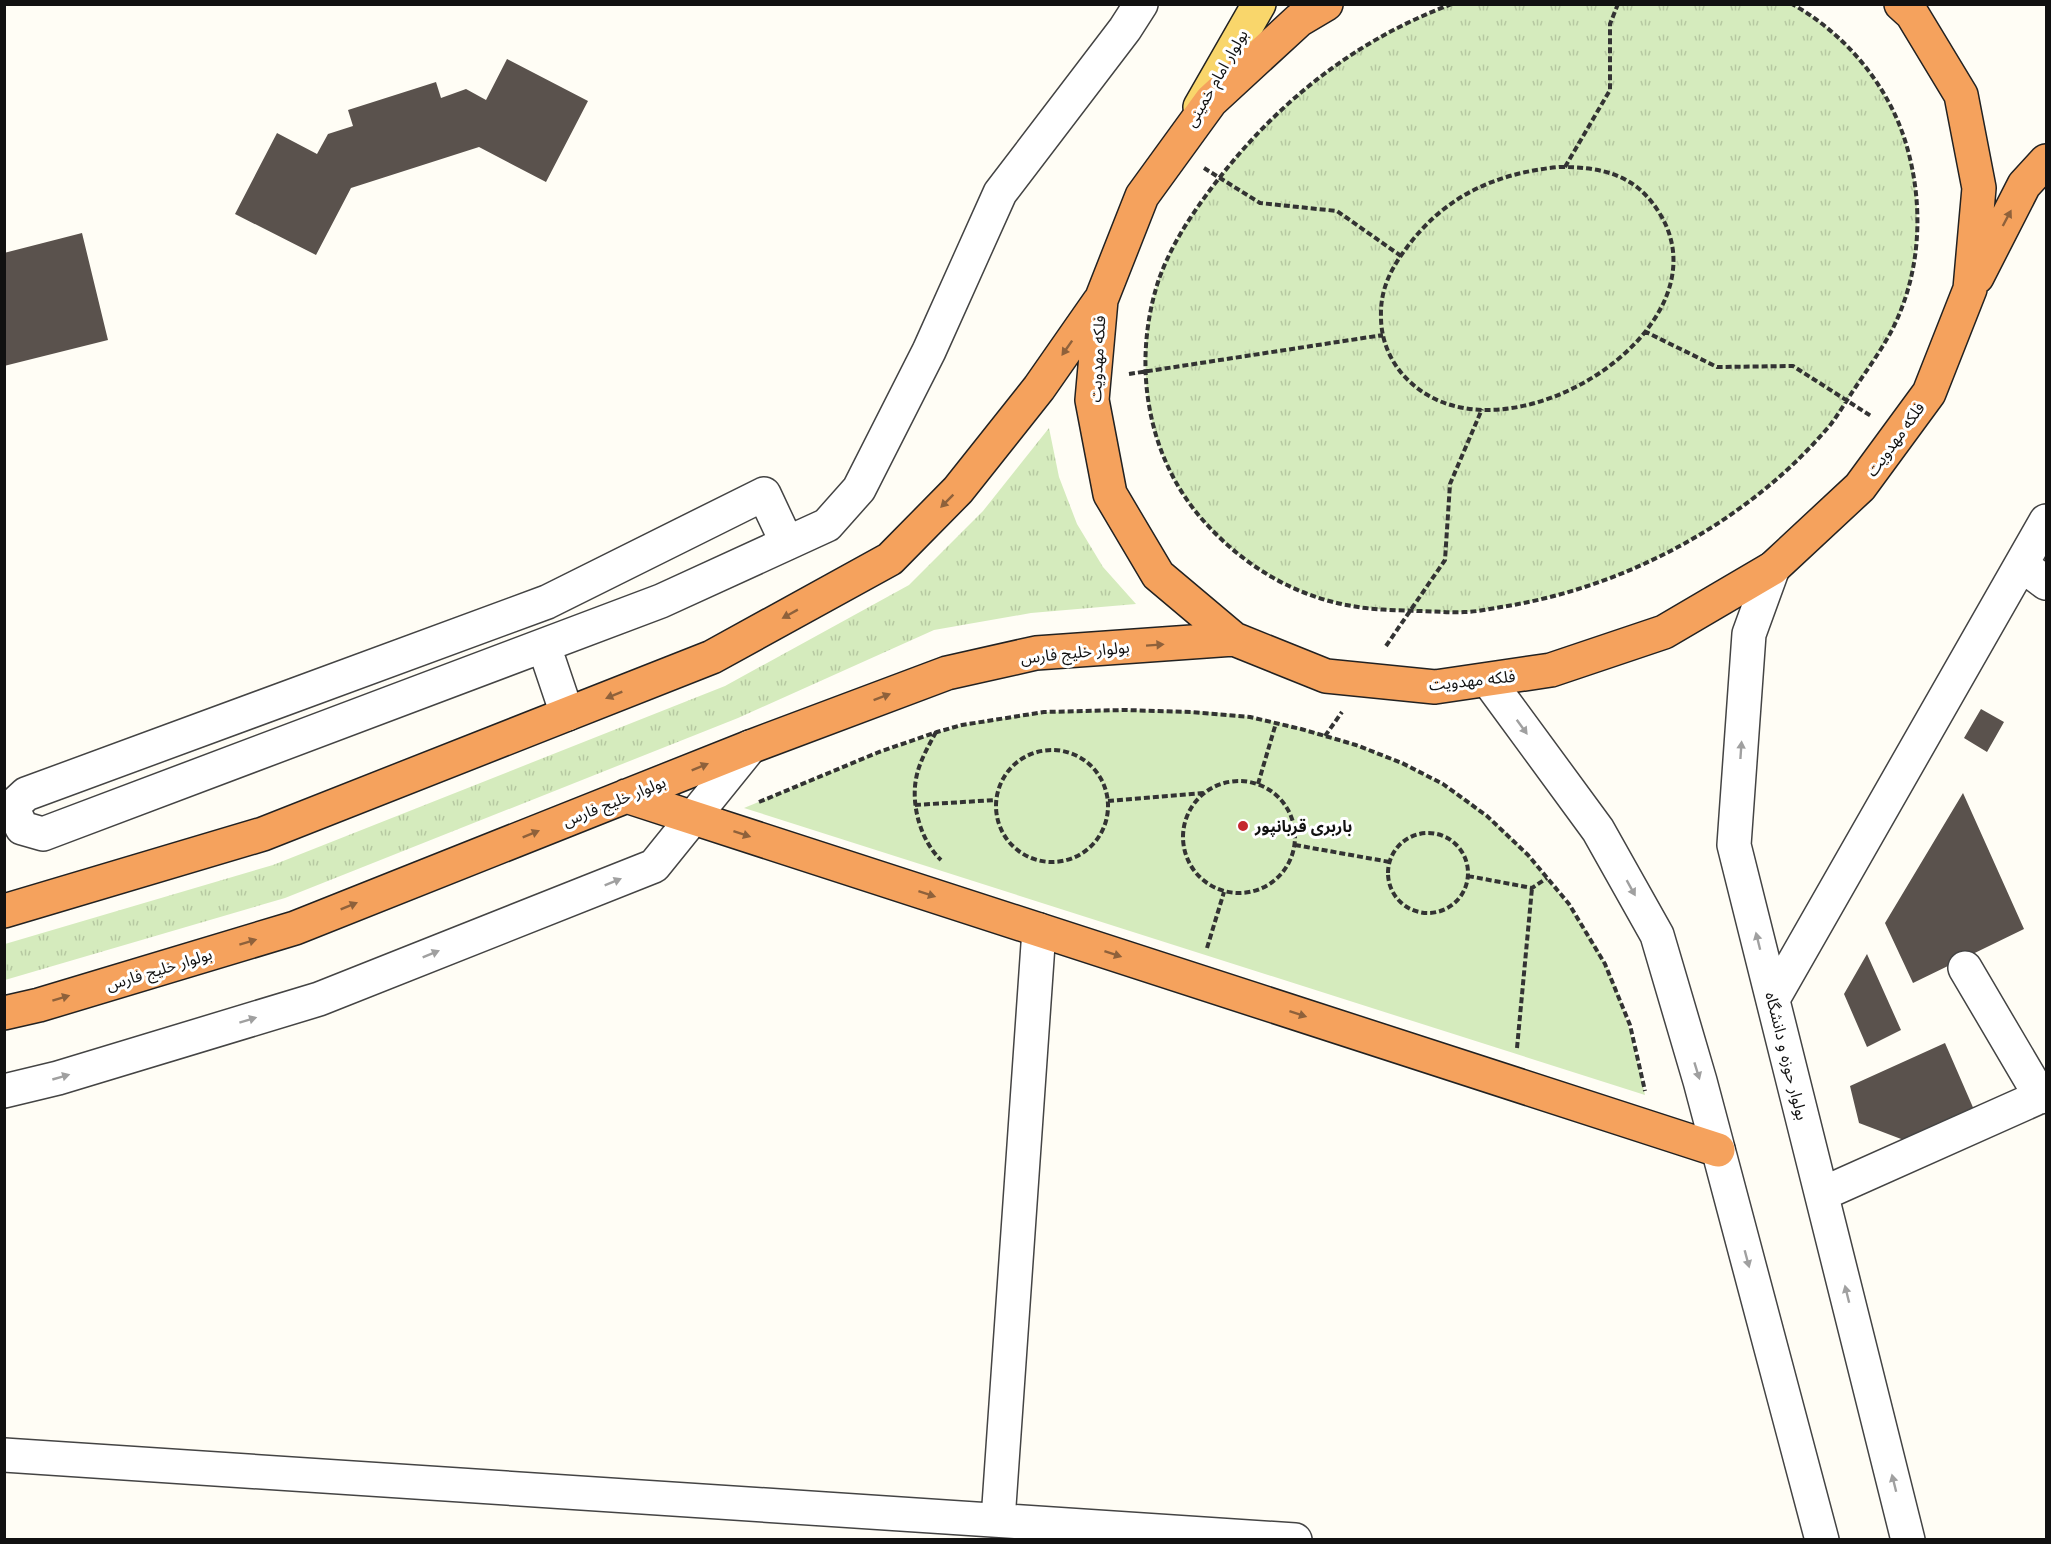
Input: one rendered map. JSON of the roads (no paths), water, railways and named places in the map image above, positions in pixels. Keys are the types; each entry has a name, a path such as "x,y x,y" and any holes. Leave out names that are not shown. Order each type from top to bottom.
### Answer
{"highway":[{"name":"فلکه مهدویت","path":"1326,4 1299,20 1211,101 1142,196 1101,300 1092,400 1110,494 1158,575 1234,639 1326,676 1435,687 1551,670 1664,632 1773,568 1860,487 1929,393 1970,289 1978,188 1961,94 1912,14 1901,4"},
{"path":"1970,289 2046,160"},
{"path":"7,910 263,834 712,657 890,559 958,490 1040,388 1101,300"},
{"name":"بولوار خلیج فارس","path":"4,1013 39,1005 295,928 750,747 947,673 1036,653 1234,639"},
{"path":"626,796 1718,1150"}],"main road":[{"name":"بولوار امام خمینی","path":"1174,151 1259,4"}],"street":[{"path":"787,543 764,494 547,602 27,794 12,807 22,828 43,834 661,601 827,525 859,489 929,351 1000,194 1125,29 1141,4"},
{"path":"1773,999 2034,574 2046,521"},
{"name":"بولوار حوزه و دانشگاه","path":"1773,568 1749,634 1734,845 1908,1539"},
{"path":"544,646 567,714"},
{"path":"1488,680 1598,830 1657,935 1700,1081 1822,1539"},
{"path":"4,1091 58,1078 330,995 654,866 750,747"},
{"path":"998,1520 1039,930"},
{"path":"1822,1194 2044,1095 1965,968"},
{"path":"4,1455 1295,1539"}],"place":[{"name":"باربری قربانپور","path":"1243,826"}]}
